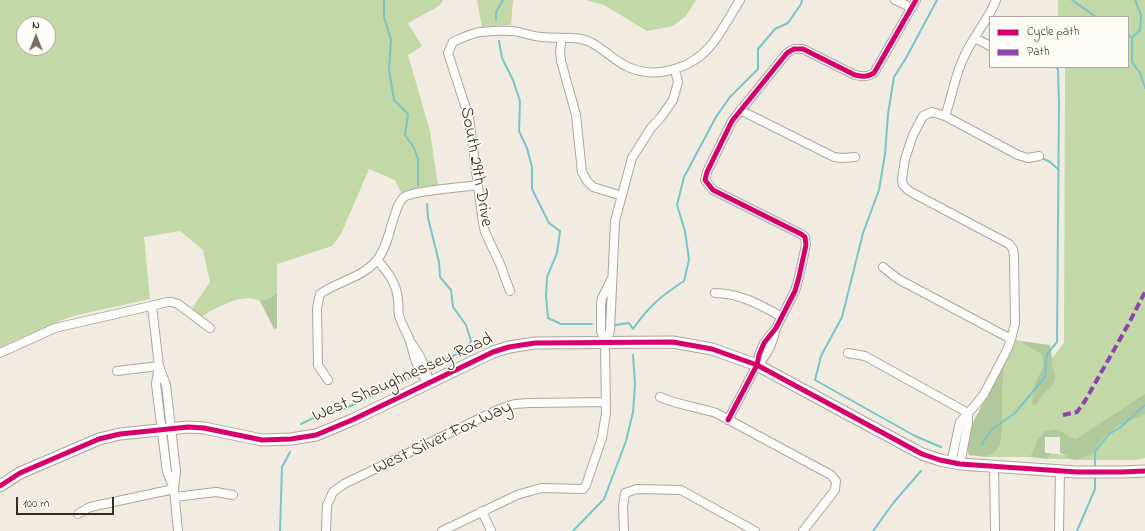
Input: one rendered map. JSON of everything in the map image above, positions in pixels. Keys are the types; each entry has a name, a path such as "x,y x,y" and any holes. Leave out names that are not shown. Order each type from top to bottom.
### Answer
{"street":[{"path":"622,196 594,187 587,181 582,172 576,116 561,61 560,51 562,38 574,38 591,42 616,60 641,71 655,73 675,70 697,58 712,44 740,0"},
{"path":"895,0 912,8"},
{"path":"728,420 757,365 759,355 767,345 798,284 806,245 805,238 801,234 713,190 706,180 707,172 732,121 787,53 794,49 803,49 855,75 862,77 869,76 874,73 916,0"},
{"path":"989,16 996,0"},
{"path":"945,116 963,58 989,17"},
{"name":"South 29th Drive","path":"510,291 500,264 485,232 469,118 448,53 453,42 473,33 511,31 541,37 562,38"},
{"path":"975,38 989,45"},
{"path":"442,531 517,495 541,488 583,489 586,485 602,438 606,413 606,342 610,331 615,221 632,158 651,128 661,117 672,100 678,82 675,70"},
{"path":"740,110 834,157 856,157"},
{"path":"962,431 960,422 984,394 1011,340 1015,324 1013,249 1009,244 909,191 903,185 902,179 905,159 913,135 923,116 932,112 945,116 1018,155 1028,158 1039,156"},
{"path":"328,380 318,365 317,308 320,294 354,278 377,260 385,244 398,205 403,197 414,194 478,185"},
{"path":"377,260 393,281 398,299 398,314 410,342 421,357 427,372 429,383"},
{"path":"883,267 898,279 1011,340"},
{"path":"606,342 601,332 602,298 612,277"},
{"path":"715,293 726,293 739,296 782,317"},
{"path":"0,353 55,328 172,302 178,304 210,328"},
{"path":"152,306 159,366 166,385 168,397 165,457 167,472 174,493"},
{"path":"601,311 610,312"},
{"name":"West Shaughnessey Road","path":"0,486 20,473 99,439 120,434 166,429 204,428 262,440 299,439 316,435 493,352 509,347 535,343 606,342 683,343 712,349 757,365 931,458 955,463 1077,472 1145,471"},
{"path":"848,353 865,356 968,412"},
{"path":"117,371 159,366"},
{"path":"159,366 156,384 158,398 174,456 176,471 174,493 178,531"},
{"path":"660,396 672,402 704,409 728,420 831,475 836,481 835,490 803,531"},
{"path":"158,398 168,397"},
{"name":"West Silver Fox Way","path":"326,531 327,505 333,492 344,484 497,410 515,404 605,402"},
{"path":"955,463 962,431 968,423 968,412"},
{"path":"165,457 174,456"},
{"path":"994,466 995,531"},
{"path":"1059,531 1060,470"},
{"path":"624,531 623,507 625,493 637,489 681,490 755,531"},
{"path":"78,514 90,507 174,493 216,492 233,495"},
{"path":"482,511 491,531"}],"green space":[{"path":"0,0 443,0 440,5 434,9 408,23 422,46 408,55 430,131 438,186 412,190 402,194 395,180 369,169 341,234 332,246 277,264 277,292 270,298 260,301 246,298 238,299 202,316 191,310 210,282 203,250 180,231 144,237 150,299 77,315 59,321 0,347"},
{"path":"477,0 513,0 511,25 482,27"},
{"path":"586,0 696,0 686,16 673,26 647,31 604,5"},
{"path":"1058,0 1145,0 1145,458 1136,460 1077,460 1082,458 1048,459 1050,453 1064,455 1058,429 1045,431 1038,438 1030,457 986,457 995,452 1002,428 1004,366 1016,340 1021,341 1042,355 1043,366 1035,383 1037,404 1042,396 1054,384 1056,375 1052,365 1052,358 1064,343 1065,68 1129,68 1129,16 1058,16"},
{"path":"277,292 277,328 274,329 260,301 270,298"},
{"path":"1021,341 1050,345 1052,365 1056,375 1054,384 1042,396 1037,404 1033,405 1032,402 1035,383 1043,366 1042,355"},
{"path":"1004,366 1000,445 995,452 986,457 969,455 966,447 974,420"},
{"path":"1145,394 1145,414 1118,426 1104,437 1092,454 1077,460 1069,459 1066,455 1060,453 1060,437 1045,437 1045,453 1050,453 1048,459 1030,457 1038,438 1045,431 1058,429 1076,439"}],"waterway":[{"path":"384,0 384,17 391,40 389,70 394,100 408,114 405,135 414,148 418,159 418,185"},
{"path":"496,19 496,12 503,0"},
{"path":"615,325 629,323 633,329 644,314 656,302 684,281 689,260 685,231 677,205 684,177 716,117 730,97 758,69 758,49 775,29 788,23 801,4 802,0"},
{"path":"937,0 906,58 894,77 888,114 885,154 879,190 863,233 842,317 821,356 815,380 915,436 941,447"},
{"path":"1072,0 1095,16"},
{"path":"1135,0 1141,15 1140,30 1132,38 1132,62 1140,73 1145,88"},
{"path":"1129,35 1132,38"},
{"path":"499,41 502,58 513,80 520,101 519,131 527,148 532,167 532,189 549,223 560,231 557,253 547,277 546,296 548,318 561,324 592,324"},
{"path":"982,444 991,430 1015,413 1045,377 1047,354 1057,342 1059,103 1058,69 1056,68"},
{"path":"1040,157 1050,162 1059,170"},
{"path":"427,204 428,218 439,262 440,277 451,290 453,307 466,325 471,341 460,352 435,364 432,367"},
{"path":"573,531 604,499 626,441 633,412 635,384 633,355"},
{"path":"301,424 315,417 346,408 413,377"},
{"path":"1095,468 1095,452 1109,434 1121,427 1145,405"},
{"path":"280,531 282,467 290,452"},
{"path":"873,531 894,502 921,471"},
{"path":"1077,531 1095,489 1095,476"}],"marked path":[{"path":"1063,415 1077,412 1085,401 1145,292"}],"cycle path":[{"path":"728,420 757,365 764,343 776,328 795,291 806,245 805,237 801,234 713,190 705,180 707,172 732,121 787,53 794,49 803,49 855,75 863,76 874,73 916,0"},
{"path":"0,486 20,473 99,439 120,434 188,427 204,428 262,440 291,439 316,435 352,420 493,352 509,347 535,343 673,342 712,349 757,365 922,454 940,460 960,464 1077,472 1145,471"}]}
